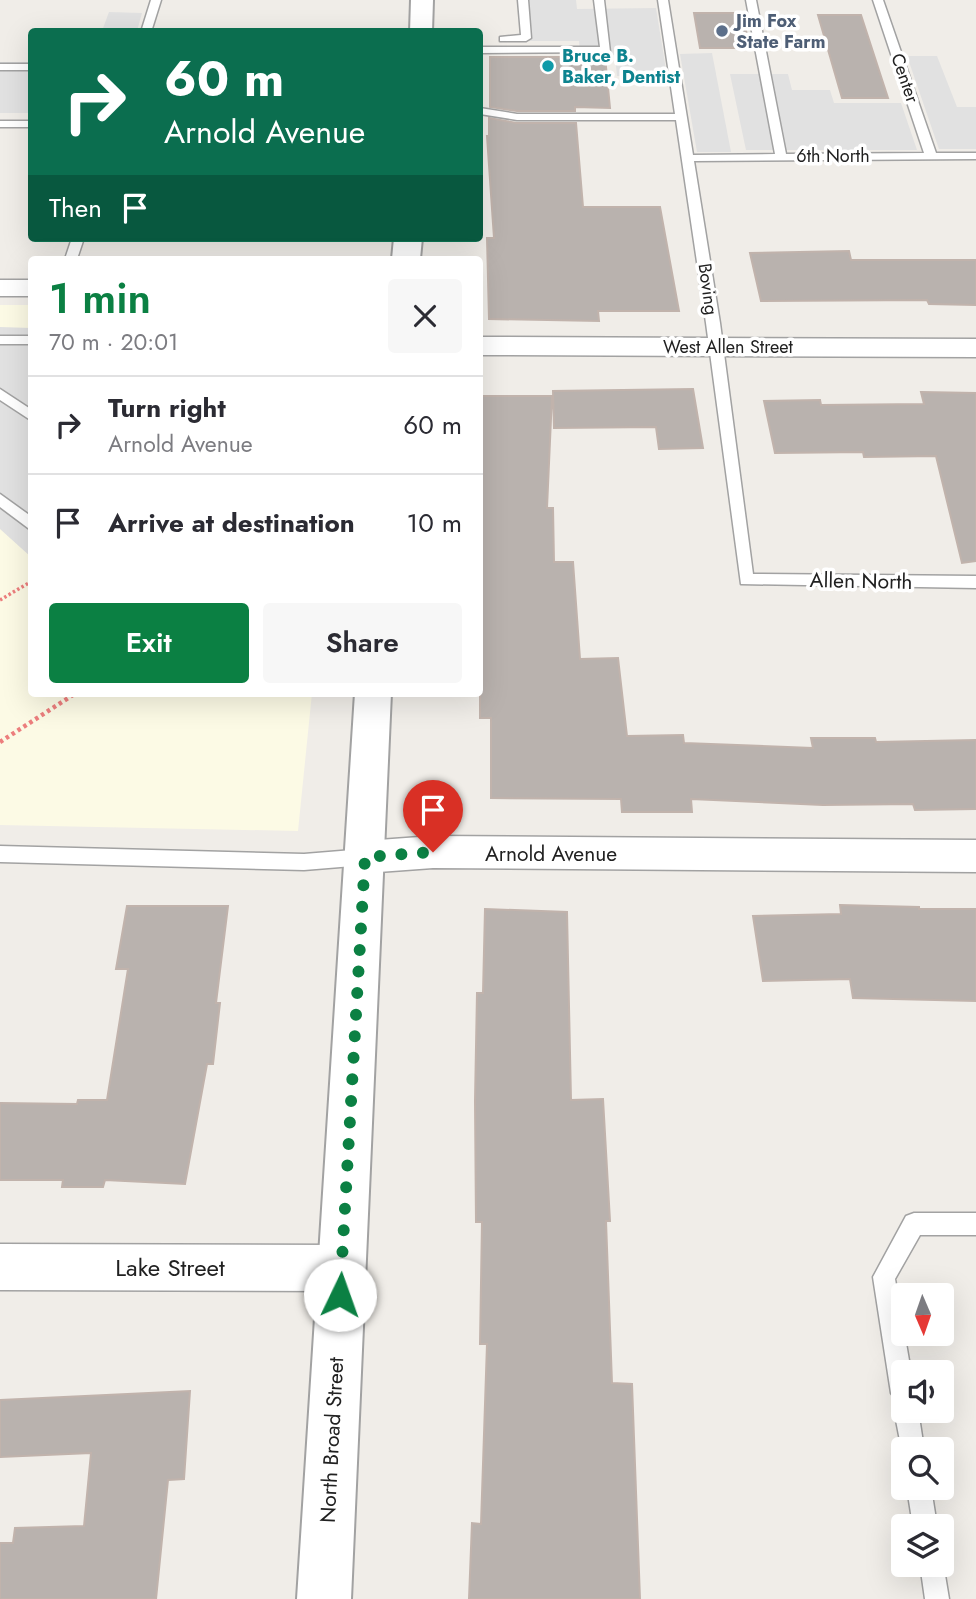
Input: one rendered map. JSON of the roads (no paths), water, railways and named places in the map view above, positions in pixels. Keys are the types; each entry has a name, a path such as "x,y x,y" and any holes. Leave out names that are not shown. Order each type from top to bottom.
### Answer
{"street":[{"path":"421,28 422,0"},
{"path":"0,288 28,288"},
{"name":"West Allen Street","path":"483,346 976,348"},
{"name":"North Broad Street","path":"324,1599 373,697"},
{"name":"Arnold Avenue","path":"365,857 433,852 976,856"},
{"name":"Lake Street","path":"0,1267 341,1268"}],"lane":[{"path":"147,28 156,0"},
{"path":"483,39 526,38 523,0"},
{"path":"483,50 606,50 599,0"},
{"name":"Boving","path":"663,0 690,158 746,579"},
{"path":"751,0 781,156"},
{"name":"Center","path":"878,0 932,156"},
{"path":"0,67 28,67"},
{"path":"483,111 517,117 683,117"},
{"path":"0,124 28,124"},
{"name":"6th North","path":"690,158 976,156"},
{"path":"0,340 28,340"},
{"path":"0,393 28,414"},
{"path":"0,499 28,523"},
{"name":"Allen North","path":"746,579 976,582"},
{"name":"Arnold Avenue","path":"0,854 304,862 365,857"},
{"path":"898,1360 884,1277 914,1224 976,1224"},
{"path":"934,1577 937,1599"}],"place":[{"name":"Jim Fox State Farm","path":"722,31"},
{"name":"Bruce B. Baker, Dentist","path":"548,66"}]}
